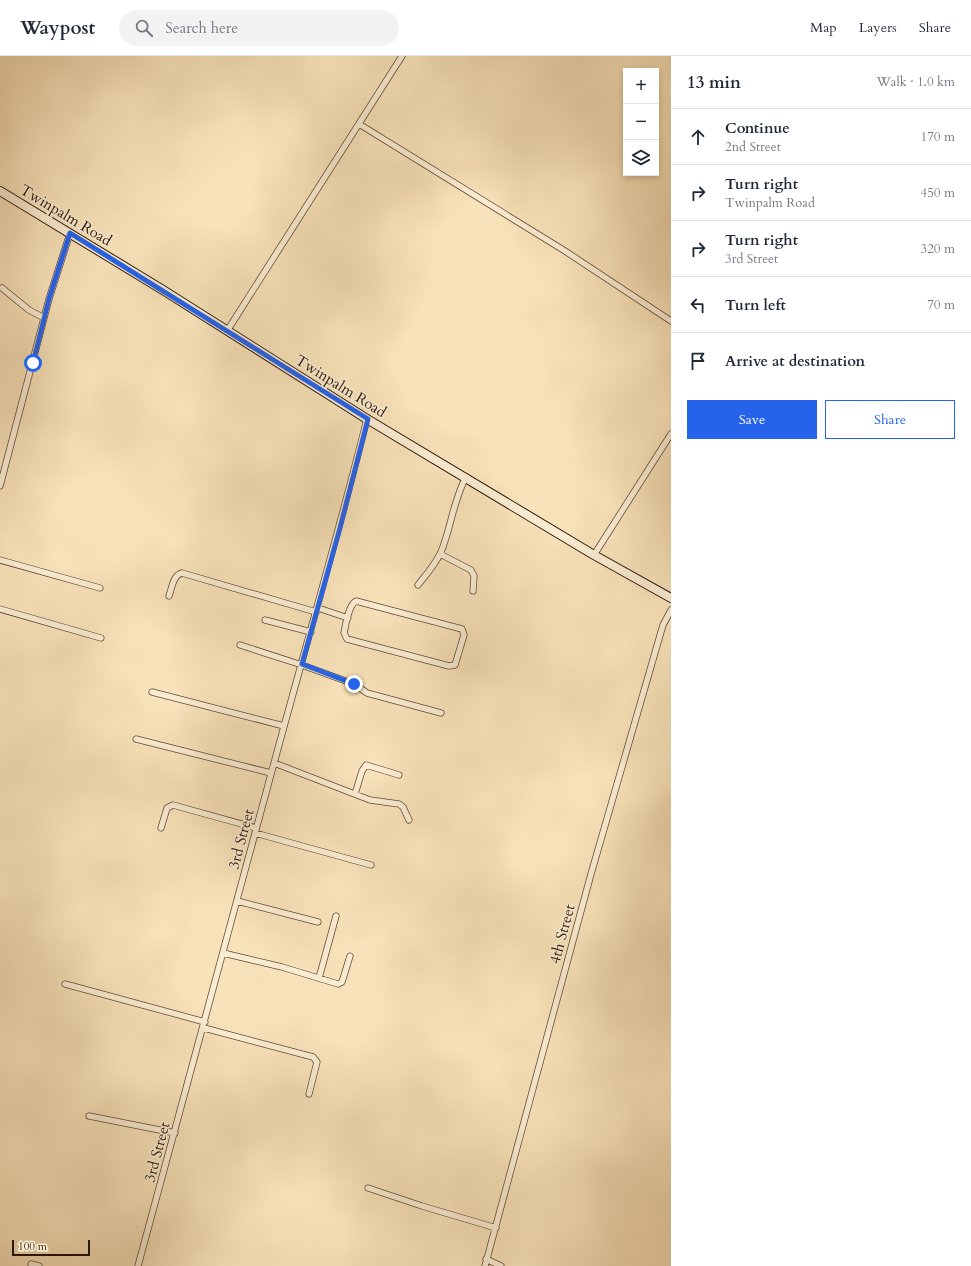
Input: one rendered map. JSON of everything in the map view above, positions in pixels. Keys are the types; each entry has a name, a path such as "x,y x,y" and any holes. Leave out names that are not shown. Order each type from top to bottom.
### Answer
{"main road":[{"name":"Twinpalm Road","path":"0,191 368,419 594,555 671,598"}],"street":[{"path":"227,331 359,124 399,57"},
{"path":"359,124 565,251 671,321"},
{"path":"0,486 44,318 70,233"},
{"path":"2,288 30,310 44,318"},
{"name":"3rd Street","path":"138,1266 368,419"},
{"path":"594,555 671,434"},
{"path":"418,585 434,566 440,554 460,489 466,477"},
{"path":"440,554 471,570 474,576 473,591"},
{"path":"0,560 100,588"},
{"path":"169,596 174,579 178,574 182,573 348,618"},
{"path":"356,601 462,629 464,635 455,665 449,666 347,639 344,633 348,618 352,606 356,601"},
{"path":"0,609 101,638"},
{"name":"4th Street","path":"485,1266 591,874 663,625 671,610"},
{"path":"265,620 311,632"},
{"path":"240,645 302,664 354,684 367,693 441,713"},
{"path":"152,692 284,726"},
{"path":"136,739 271,773"},
{"path":"274,763 370,800 399,804 403,807 409,820"},
{"path":"356,794 362,771 366,765 399,775"},
{"path":"161,828 167,808 173,806 371,865"},
{"path":"237,901 318,922"},
{"path":"319,978 336,916"},
{"path":"223,953 340,984 350,956"},
{"path":"65,984 313,1057 317,1062 309,1094"},
{"path":"89,1116 175,1133"},
{"path":"368,1188 496,1228"},
{"path":"486,1259 501,1266"},
{"path":"31,1264 39,1266"}],"route":[{"path":"33,363 49,299 70,233 368,419 340,528 302,664 354,684"}]}
